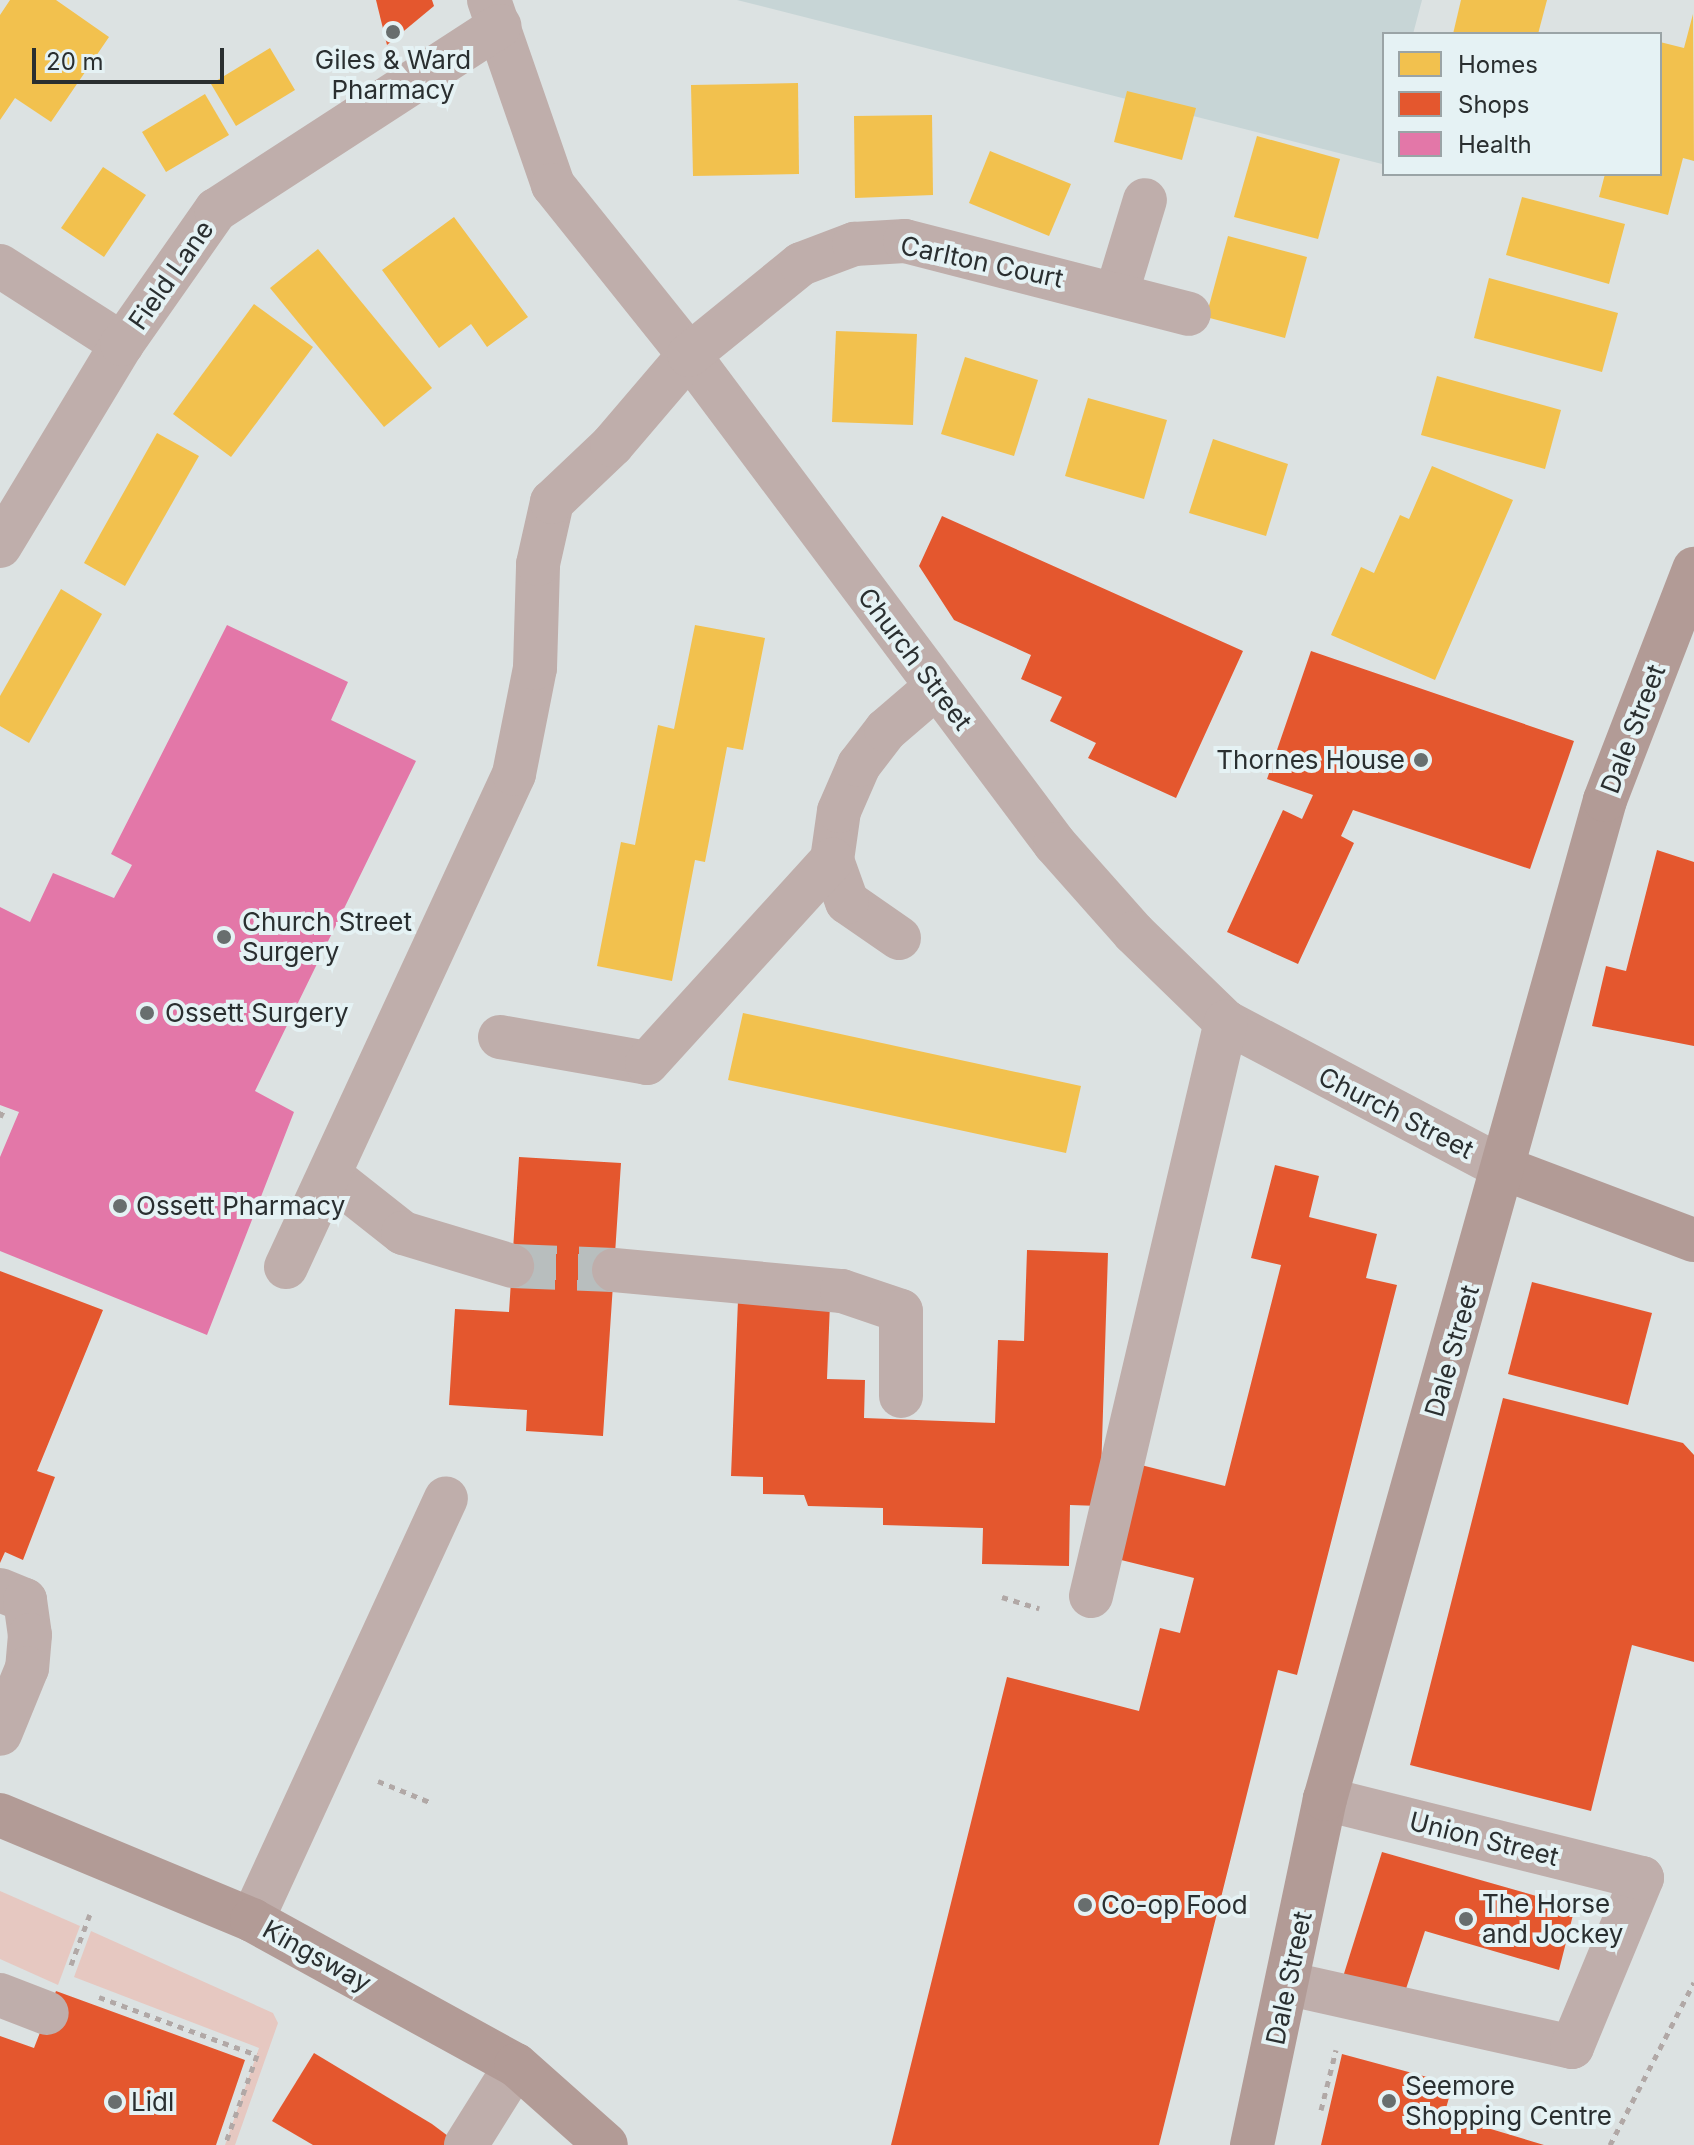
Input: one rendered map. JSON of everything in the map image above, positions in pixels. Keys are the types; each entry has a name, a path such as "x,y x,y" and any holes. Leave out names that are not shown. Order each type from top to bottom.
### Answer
{"main road":[{"name":"Dale Street","path":"1252,2145 1290,1984 1325,1799 1605,800 1694,569"},
{"path":"1503,1168 1694,1240"},
{"name":"Kingsway","path":"0,1815 252,1920 516,2065 606,2145"}],"street":[{"name":"Field Lane","path":"0,546 122,344 216,210 494,13"},
{"name":"Church Street","path":"494,13 553,185 689,355 1055,844 1134,933 1226,1022 1503,1168"},
{"path":"1117,292 1145,200"},
{"name":"Carlton Court","path":"286,1267 332,1177 514,774 535,668 538,564 552,502 612,445 689,355 801,264 854,244 905,241 1117,292 1189,314"},
{"path":"0,266 122,344"},
{"path":"899,938 847,902 832,860 839,811 859,765 886,730 936,687"},
{"path":"500,1037 647,1063 832,860"},
{"path":"1091,1596 1226,1022"},
{"path":"332,1177 403,1233 512,1266"},
{"path":"614,1270 842,1291 901,1311 901,1396"},
{"path":"252,1920 446,1498"},
{"path":"0,1590 25,1600 30,1635 27,1668 0,1734"},
{"name":"Union Street","path":"1325,1799 1642,1878 1572,2047 1349,1998"},
{"path":"1290,1984 1349,1998"},
{"path":"0,1995 47,2013"},
{"path":"466,2145 516,2065"}],"path":[{"path":"0,1117 5,1107"},
{"path":"68,1971 111,1861"},
{"path":"1610,2145 1694,1982"},
{"path":"93,1994 257,2055 225,2145"},
{"path":"1319,2116 1349,1998"}],"shaded area":[{"path":"737,0 1422,0 1414,32 1382,32 1382,164"},
{"path":"0,1891 80,1926 58,1985 0,1959"},
{"path":"91,1931 273,2013 278,2023 235,2145 225,2145 259,2048 74,1977"}],"building: Homes":[{"path":"10,0 56,0 109,37 51,122 15,98 0,120 0,15"},
{"path":"1461,0 1547,0 1539,32 1453,32"},
{"path":"1693,14 1694,161 1683,158 1668,215 1599,197 1604,176 1662,176 1662,42 1684,48"},
{"path":"270,48 295,90 236,126 211,84"},
{"path":"798,83 799,174 693,176 691,85"},
{"path":"1127,91 1196,108 1182,160 1114,142"},
{"path":"205,94 229,135 166,172 142,132"},
{"path":"932,115 933,195 855,198 854,116"},
{"path":"1257,136 1340,159 1318,239 1234,217"},
{"path":"990,151 1071,184 1049,236 969,203"},
{"path":"103,167 146,195 104,257 61,228"},
{"path":"1522,197 1625,224 1609,284 1506,255"},
{"path":"454,217 528,317 487,347 471,324 439,348 382,270"},
{"path":"1228,236 1307,257 1285,338 1206,317"},
{"path":"318,249 432,388 384,427 270,288"},
{"path":"1489,278 1618,313 1602,372 1474,338"},
{"path":"254,304 313,347 231,457 173,414"},
{"path":"836,331 917,334 913,425 832,422"},
{"path":"965,357 1038,380 1014,456 941,434"},
{"path":"1437,376 1561,410 1545,469 1421,435"},
{"path":"1088,398 1167,420 1144,499 1065,476"},
{"path":"157,433 199,456 125,586 84,563"},
{"path":"1213,439 1288,464 1266,536 1189,513"},
{"path":"1432,466 1513,500 1435,680 1331,635 1361,567 1374,573 1400,515 1409,519"},
{"path":"61,589 102,614 29,743 0,726 0,696"},
{"path":"695,625 765,638 743,750 727,747 705,862 695,860 672,981 597,966 621,842 635,845 658,725 674,729"},
{"path":"743,1013 1081,1086 1066,1153 728,1080"}],"building: Shops":[{"name":"Giles & Ward Pharmacy","path":"376,0 432,0 434,6 387,45"},
{"path":"942,516 1243,651 1176,798 1088,758 1096,743 1050,721 1062,697 1021,679 1031,655 954,620 919,566"},
{"name":"Thornes House","path":"1311,651 1574,741 1530,869 1353,810 1341,836 1354,843 1298,964 1227,932 1283,810 1302,819 1313,795 1267,779"},
{"path":"1657,850 1694,862 1694,1046 1592,1026 1606,966 1626,971"},
{"path":"519,1157 621,1163 603,1436 526,1431 527,1410 449,1405 455,1309 509,1312"},
{"name":"Co-op Food","path":"1275,1165 1319,1176 1309,1217 1377,1234 1366,1278 1397,1285 1297,1675 1278,1670 1159,2145 891,2145 1007,1677 1139,1711 1160,1628 1180,1633 1194,1578 1117,1559 1141,1465 1225,1486 1281,1265 1251,1258"},
{"path":"1027,1250 1108,1253 1100,1506 1070,1505 1069,1566 982,1564 983,1528 883,1525 883,1508 808,1506 804,1495 763,1494 763,1477 731,1476 738,1300 830,1303 827,1379 865,1380 864,1418 995,1423 998,1340 1024,1341"},
{"path":"0,1271 103,1310 37,1471 55,1477 23,1560 5,1552 0,1563"},
{"path":"1532,1282 1652,1313 1628,1405 1508,1374"},
{"path":"1503,1398 1683,1443 1694,1455 1694,1662 1632,1645 1591,1811 1410,1765"},
{"name":"The Horse and Jockey","path":"1382,1852 1575,1907 1559,1970 1425,1931 1402,2001 1342,1980"},
{"name":"Lidl","path":"56,1991 245,2060 216,2145 0,2145 0,2036 34,2048"},
{"path":"314,2053 432,2124 460,2145 313,2145 272,2121"},
{"name":"Seemore Shopping Centre","path":"1342,2054 1453,2084 1444,2115 1544,2145 1321,2145"}],"building: Health":[{"name":"Ossett Surgery","path":"227,625 348,682 331,720 416,761 255,1091 294,1112 207,1335 0,1251 0,1157 19,1112 0,1105 0,907 30,922 53,873 114,898 132,865 111,854"}],"tunnel":[{"path":"512,1266 614,1270"}],"place":[{"name":"Giles & Ward Pharmacy","path":"393,32"},
{"name":"Thornes House","path":"1421,760"},
{"name":"Church Street Surgery","path":"224,937"},
{"name":"Ossett Surgery","path":"147,1013"},
{"name":"Ossett Pharmacy","path":"120,1206"},
{"name":"Co-op Food","path":"1085,1905"},
{"name":"The Horse and Jockey","path":"1466,1919"},
{"name":"Seemore Shopping Centre","path":"1389,2101"},
{"name":"Lidl","path":"115,2102"}]}
